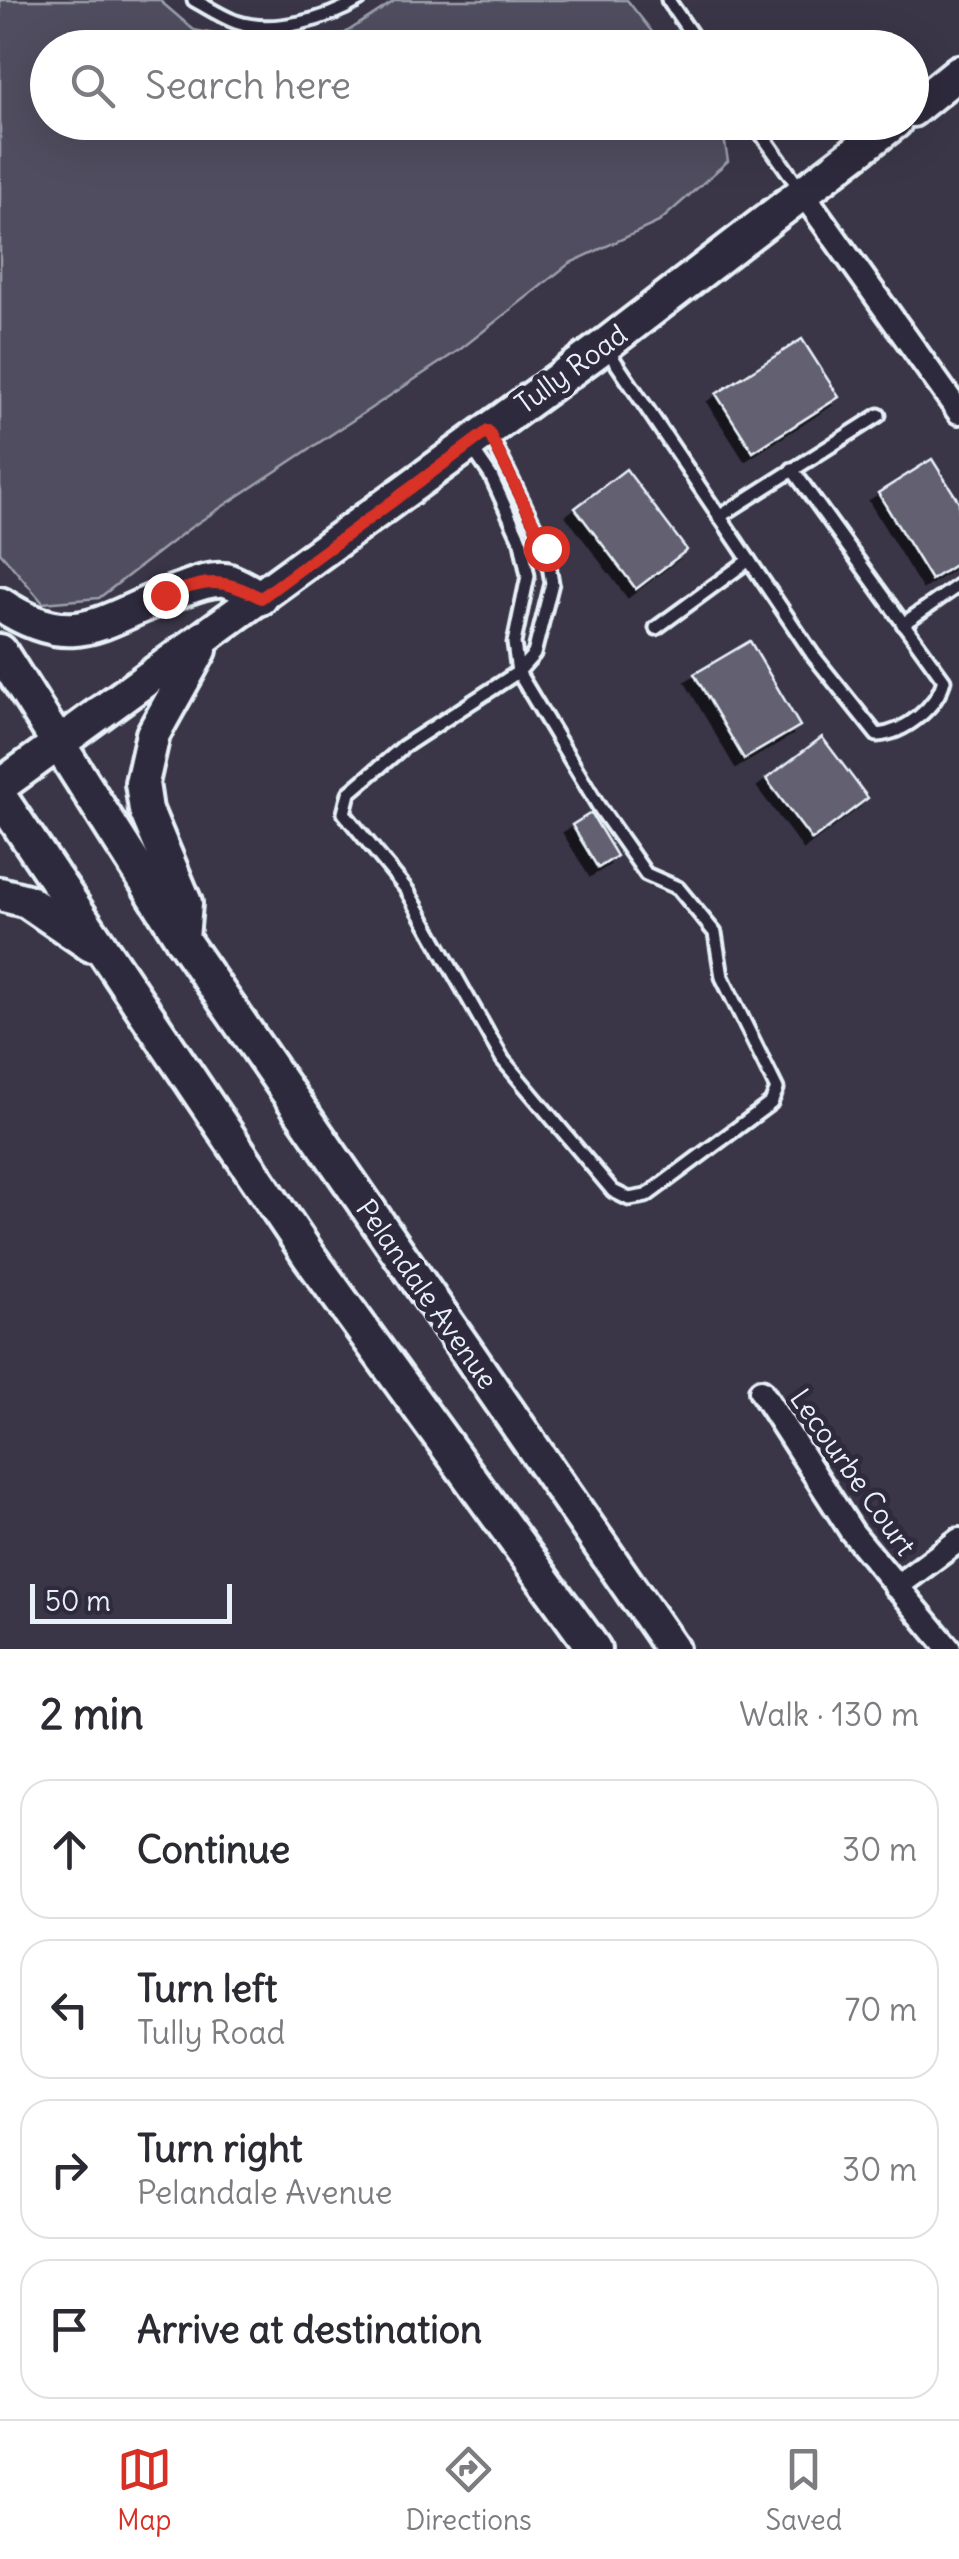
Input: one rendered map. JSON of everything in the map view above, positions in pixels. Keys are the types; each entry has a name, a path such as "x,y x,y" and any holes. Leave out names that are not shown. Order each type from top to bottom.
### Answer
{"main road":[{"path":"929,96 959,72"},
{"name":"Tully Road","path":"0,786 604,346 873,140"},
{"path":"0,604 27,622 58,632 80,630 203,582 227,580 261,598 201,649 153,734 144,766 143,799 185,903 182,939"},
{"name":"Pelandale Avenue","path":"0,650 182,939 672,1649"},
{"path":"0,796 309,1256 594,1649"},
{"path":"0,894 27,901 112,962"}],"street":[{"path":"804,195 959,412"},
{"name":"Lecourbe Court","path":"760,1391 852,1532 949,1649"},
{"path":"896,1587 959,1540"}],"lane":[{"path":"194,0 239,24 334,16 359,0"},
{"path":"668,0 689,30"},
{"path":"766,140 804,195"},
{"path":"604,346 813,655 877,735 894,734 940,698 944,680 792,469"},
{"path":"720,517 879,415"},
{"path":"479,438 491,476 522,542 528,576 514,642 518,672 599,806 646,874 678,888 715,933 722,977 777,1089 771,1103 646,1196 629,1199 613,1192 503,1060 430,926 344,812 349,793 403,746 518,672 534,654 552,583 546,548 479,438"},
{"path":"656,628 748,560"},
{"path":"903,624 959,585"}],"shaded area":[{"path":"0,0 159,0 194,30 30,30 30,140 724,140 728,161 659,222 570,263 462,348 190,528 99,598 43,603 0,552"},
{"path":"396,0 627,0 651,30 350,30"}],"building":[{"path":"802,339 839,397 753,452 716,394"},
{"path":"932,459 959,502 959,562 931,580 878,493"},
{"path":"626,469 687,550 636,589 575,508"},
{"path":"750,641 800,726 744,759 694,674"},
{"path":"822,737 868,798 812,840 766,779"},
{"path":"591,813 617,856 598,868 572,825"}],"route":[{"path":"165,595 203,582 227,580 261,598 488,431 546,548"}]}
